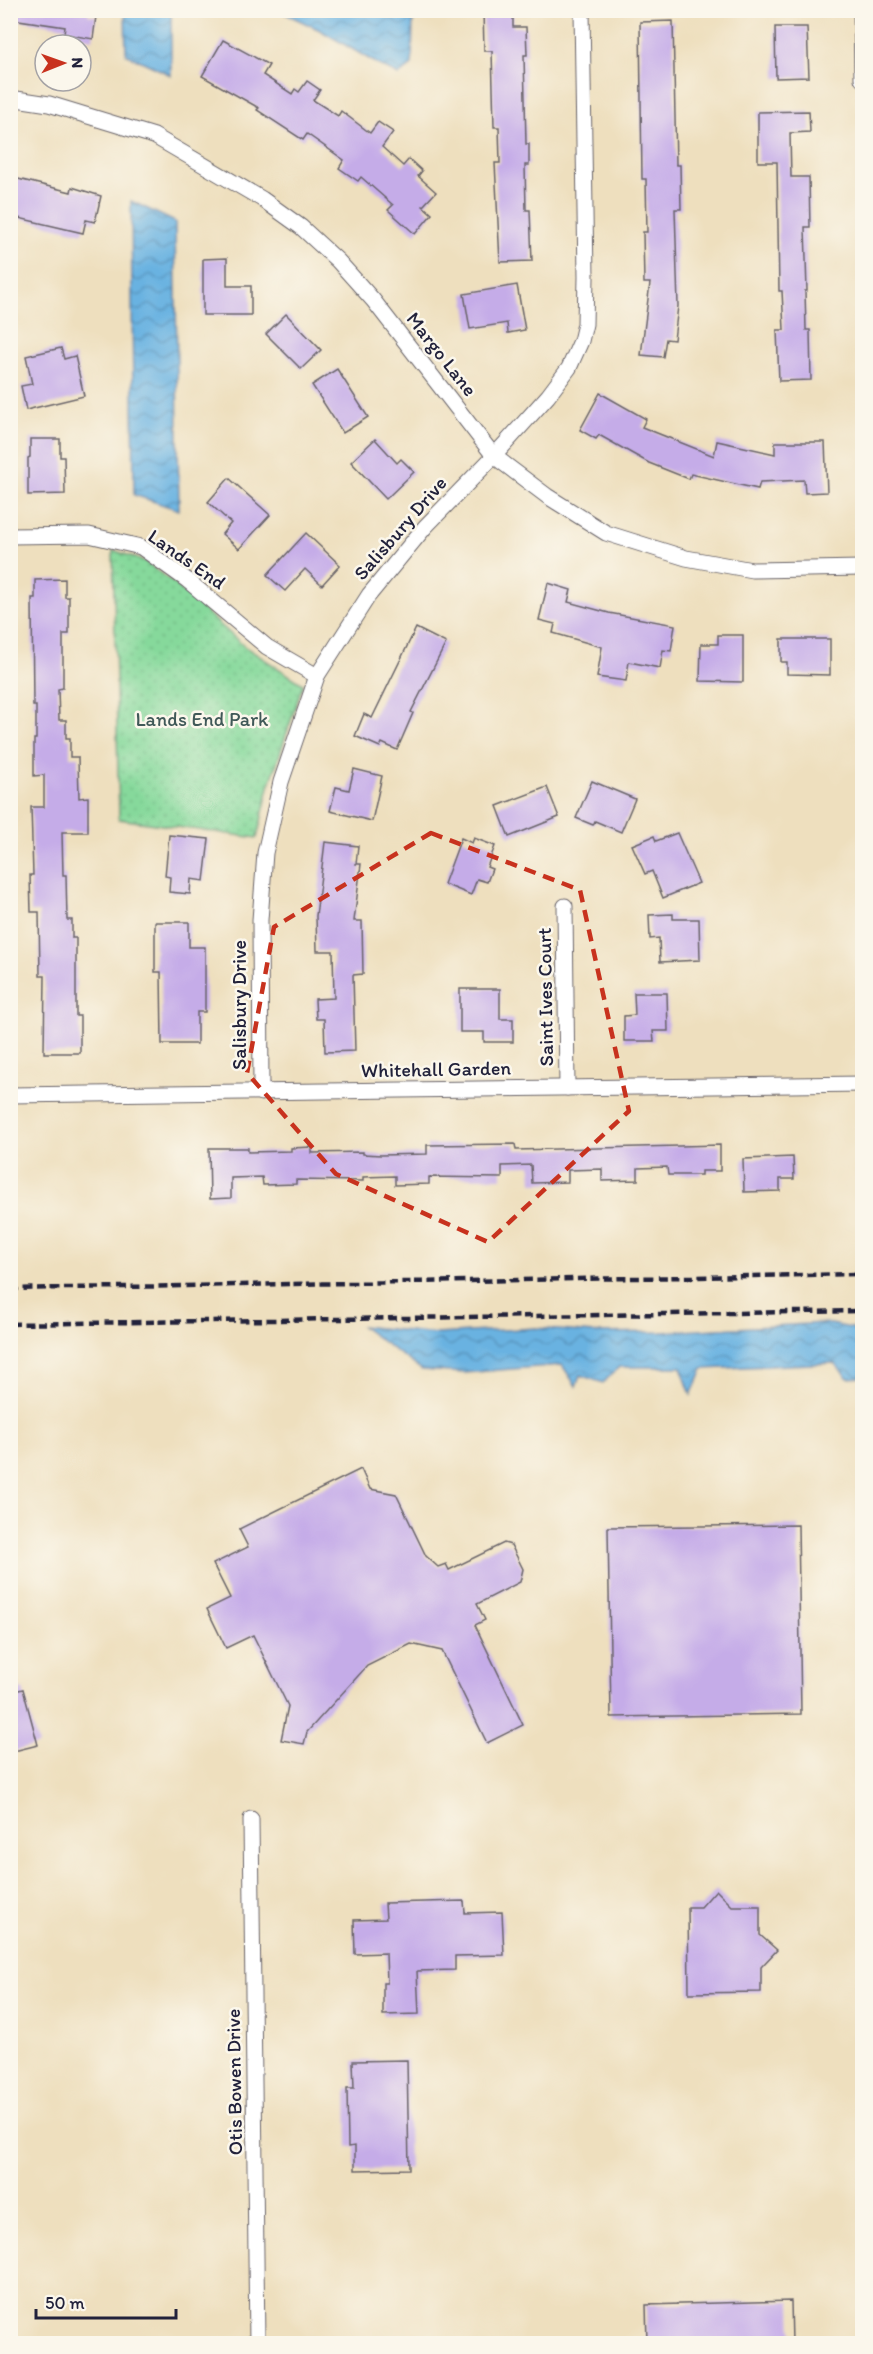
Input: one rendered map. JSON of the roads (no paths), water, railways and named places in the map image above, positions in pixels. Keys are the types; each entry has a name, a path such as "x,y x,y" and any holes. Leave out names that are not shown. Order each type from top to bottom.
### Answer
{"street":[{"name":"Salisbury Drive","path":"261,1093 260,920 265,853 281,782 317,676 369,595 425,527 548,396 569,368 581,341 585,324 586,277 582,10"},
{"path":"861,10 862,79"},
{"name":"Margo Lane","path":"10,98 49,104 154,136 262,199 301,227 338,261 373,300 494,456 547,496 606,533 686,558 752,570 862,568"},
{"name":"Lands End","path":"10,536 89,535 141,547 187,580 267,647 317,676"},
{"name":"Saint Ives Court","path":"565,906 567,1088"},
{"name":"Whitehall Garden","path":"10,1095 862,1084"},
{"name":"Otis Bowen Drive","path":"251,1819 257,2343"}],"water":[{"path":"125,11 171,11 171,75 126,54"},
{"path":"280,11 413,11 412,65 399,75 320,30"},
{"path":"131,201 175,222 179,510 134,495"},
{"path":"825,1323 862,1330 862,1377 848,1378 834,1363 703,1369 691,1395 681,1367 619,1367 603,1383 580,1375 576,1386 562,1365 464,1373 422,1370 361,1326 437,1334 536,1328 594,1333 662,1332"}],"railway":[{"path":"10,1289 862,1274"},
{"path":"10,1324 862,1311"}],"park label":[{"name":"Lands End Park","path":"202,719"}]}
